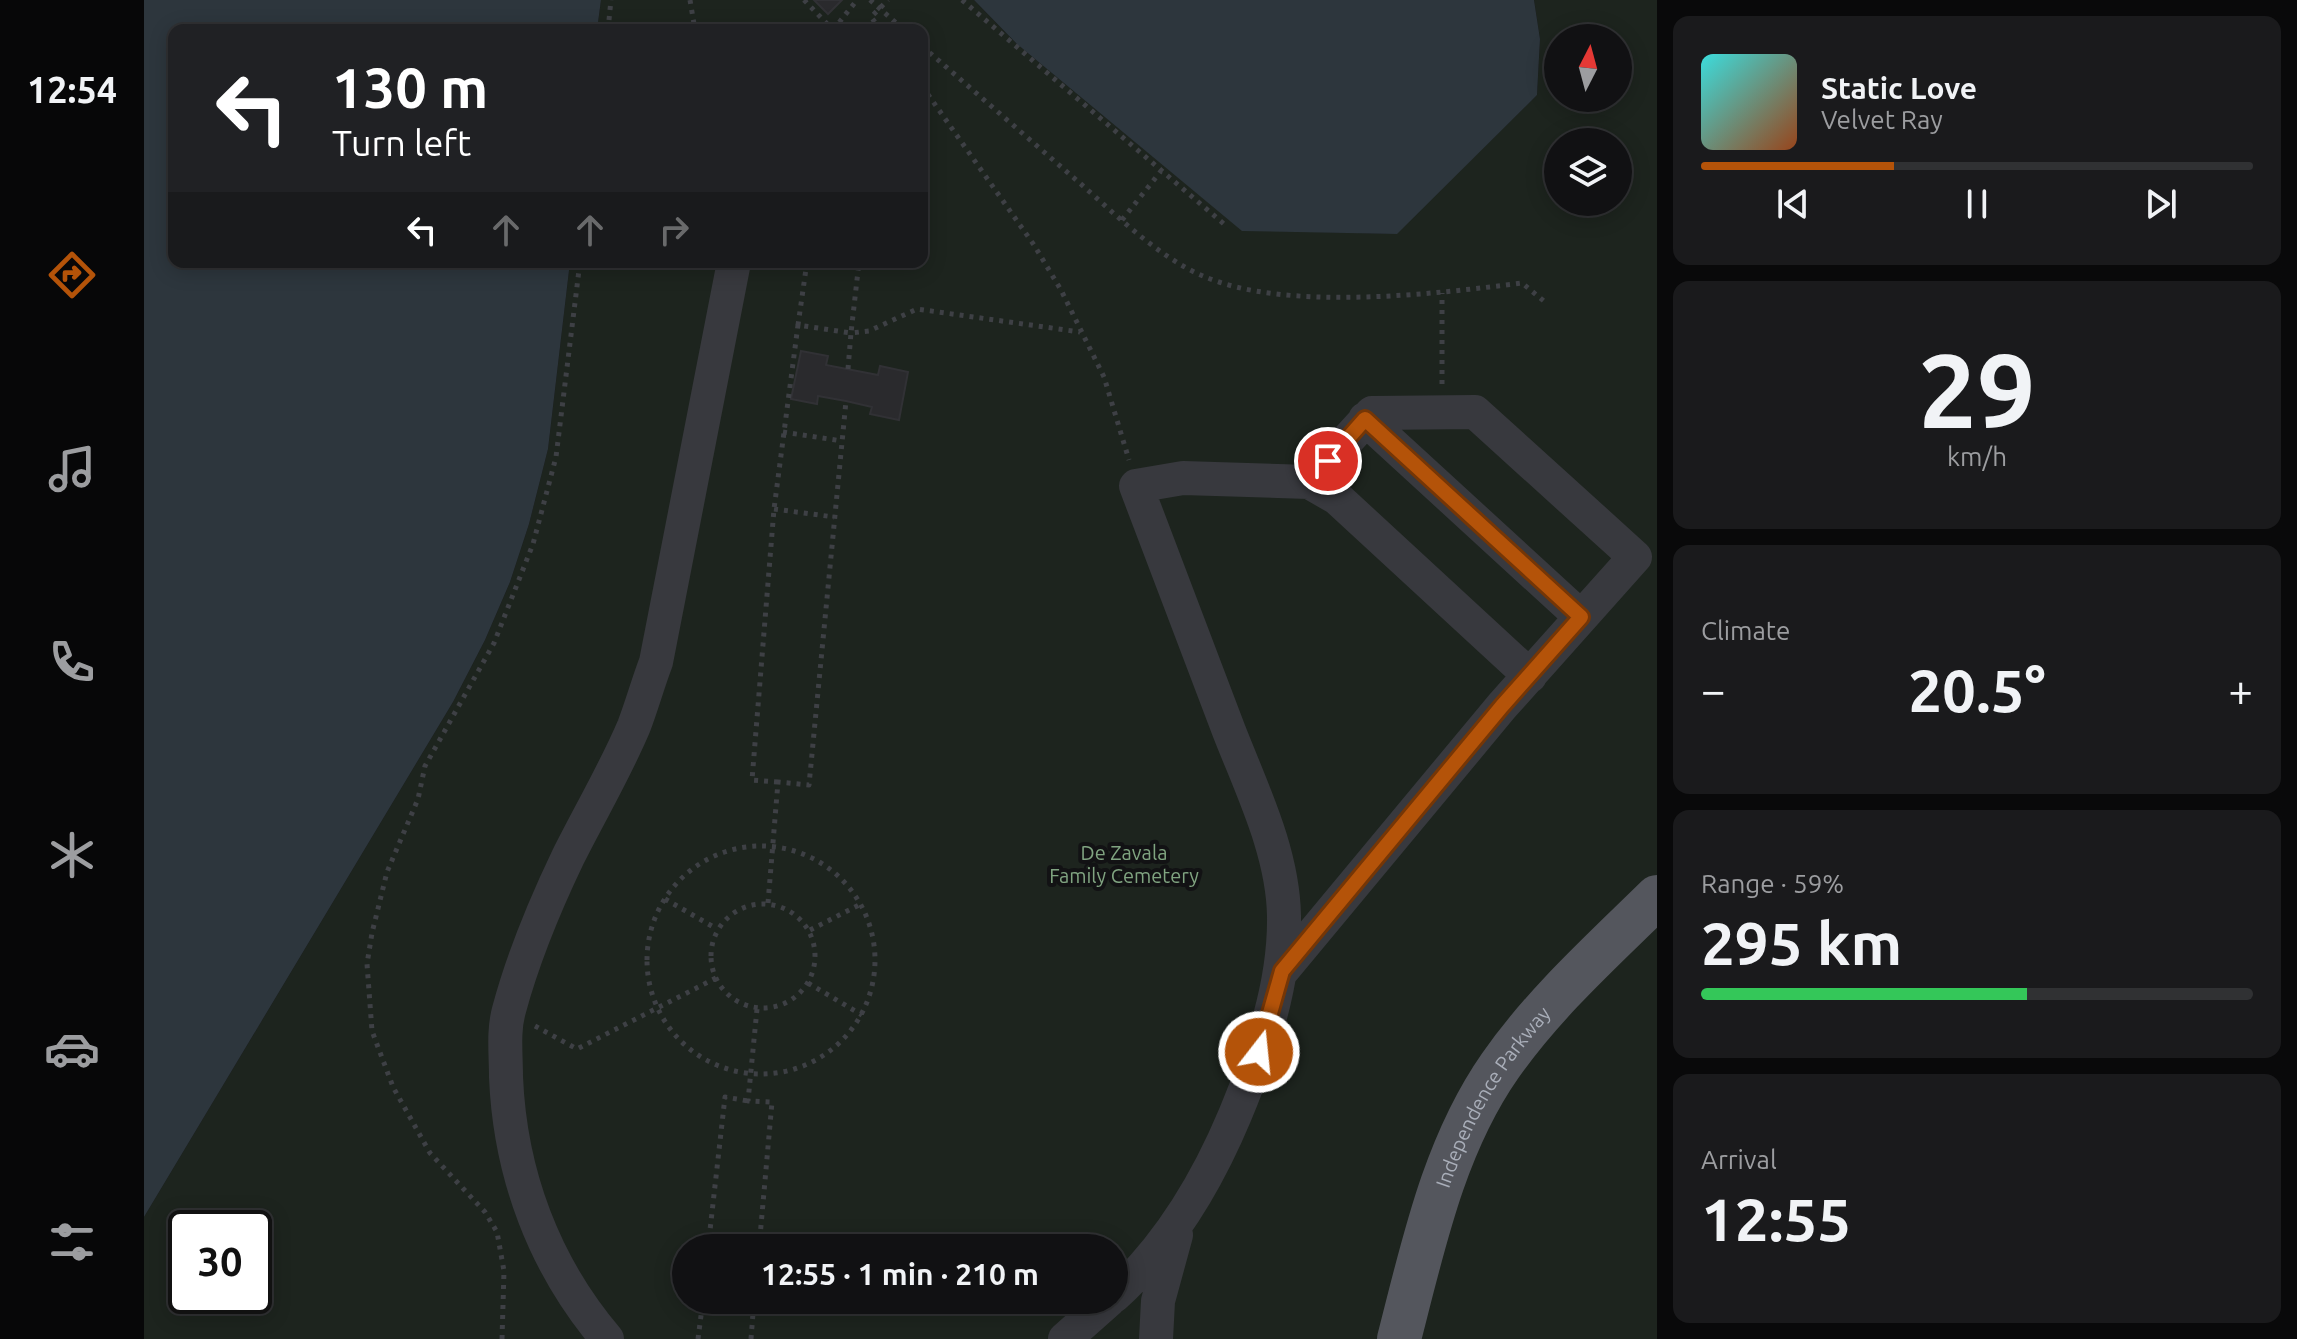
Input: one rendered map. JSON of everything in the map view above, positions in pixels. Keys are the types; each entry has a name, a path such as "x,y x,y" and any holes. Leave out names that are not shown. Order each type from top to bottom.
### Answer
{"main road":[{"name":"Independence Parkway","path":"1399,1339 1432,1214 1458,1144 1484,1091 1499,1066 1546,1007 1657,897"}],"street":[{"path":"607,1339 578,1303 532,1214 514,1145 505,1030 508,1012 546,907 634,724 656,662 733,268"},
{"path":"1282,971 1530,676 1635,557 1475,412 1372,413 1309,482"},
{"path":"1365,419 1581,617"},
{"path":"1128,1280 1179,1223 1225,1138 1265,1035 1282,971 1284,913 1267,828 1136,486 1183,478 1309,482 1337,498 1530,676"},
{"path":"1156,1339 1158,1301 1179,1223"},
{"path":"1065,1339 1093,1314"}],"path":[{"path":"609,24 611,0"},
{"path":"690,0 694,24"},
{"path":"804,0 827,24"},
{"path":"838,24 857,0"},
{"path":"870,0 897,24"},
{"path":"876,24 871,17 888,0"},
{"path":"962,0 1224,224"},
{"path":"928,51 1122,220 1202,276 1245,289 1322,297 1442,293 1522,283 1545,302"},
{"path":"928,95 1034,245 1061,290 1104,377 1136,486"},
{"path":"1122,220 1161,171"},
{"path":"502,1339 504,1271 497,1232 478,1204 430,1153 393,1087 372,1031 367,964 387,872 418,799 425,766 494,643 533,544 556,457 579,268"},
{"path":"806,268 774,509 752,780 809,785 846,401"},
{"path":"848,369 858,268"},
{"path":"1441,356 1442,293"},
{"path":"798,325 851,333 869,331 917,309 1081,332"},
{"path":"783,432 842,441"},
{"path":"774,509 834,517"},
{"path":"768,903 778,782"},
{"path":"751,846 774,846 800,853 829,868 852,891 861,904 873,935 873,984 862,1015 836,1047 813,1062 788,1071 750,1073 718,1066 694,1052 673,1033 657,1008 648,981 647,953 652,924 665,899 687,872 717,854 751,846"},
{"path":"665,899 717,929"},
{"path":"768,903 784,907 800,918 810,930 817,956 812,978 798,996 777,1007 757,1009 736,1001 720,987 712,970 711,950 717,929 728,915 745,906 768,903"},
{"path":"810,930 861,904"},
{"path":"508,1012 577,1049 716,978"},
{"path":"808,983 862,1015"},
{"path":"748,1101 757,1009"},
{"path":"710,1234 725,1097 772,1102 760,1234"},
{"path":"698,1339 701,1314"},
{"path":"751,1339 753,1314"}],"green space":[{"name":"De Zavala Family Cemetery","path":"601,0 974,0 1017,44 1242,230 1396,234 1537,95 1540,39 1534,0 1657,0 1657,1339 144,1339 144,1217 453,702 510,582 548,449 569,268 928,268 928,24 598,24"}],"shaded area":[{"path":"144,0 601,0 598,24 168,24 168,268 569,268 548,449 510,582 485,640 453,702 144,1217"},
{"path":"974,0 1534,0 1540,39 1537,95 1397,234 1242,231 1017,44"}],"building":[{"path":"814,0 842,0 828,14"},
{"path":"801,351 828,356 826,365 878,375 880,366 908,372 899,420 870,414 872,407 846,401 818,396 817,404 791,399"}],"route":[{"path":"1259,1052 1282,971 1502,706 1581,617 1365,419 1328,461"}]}
